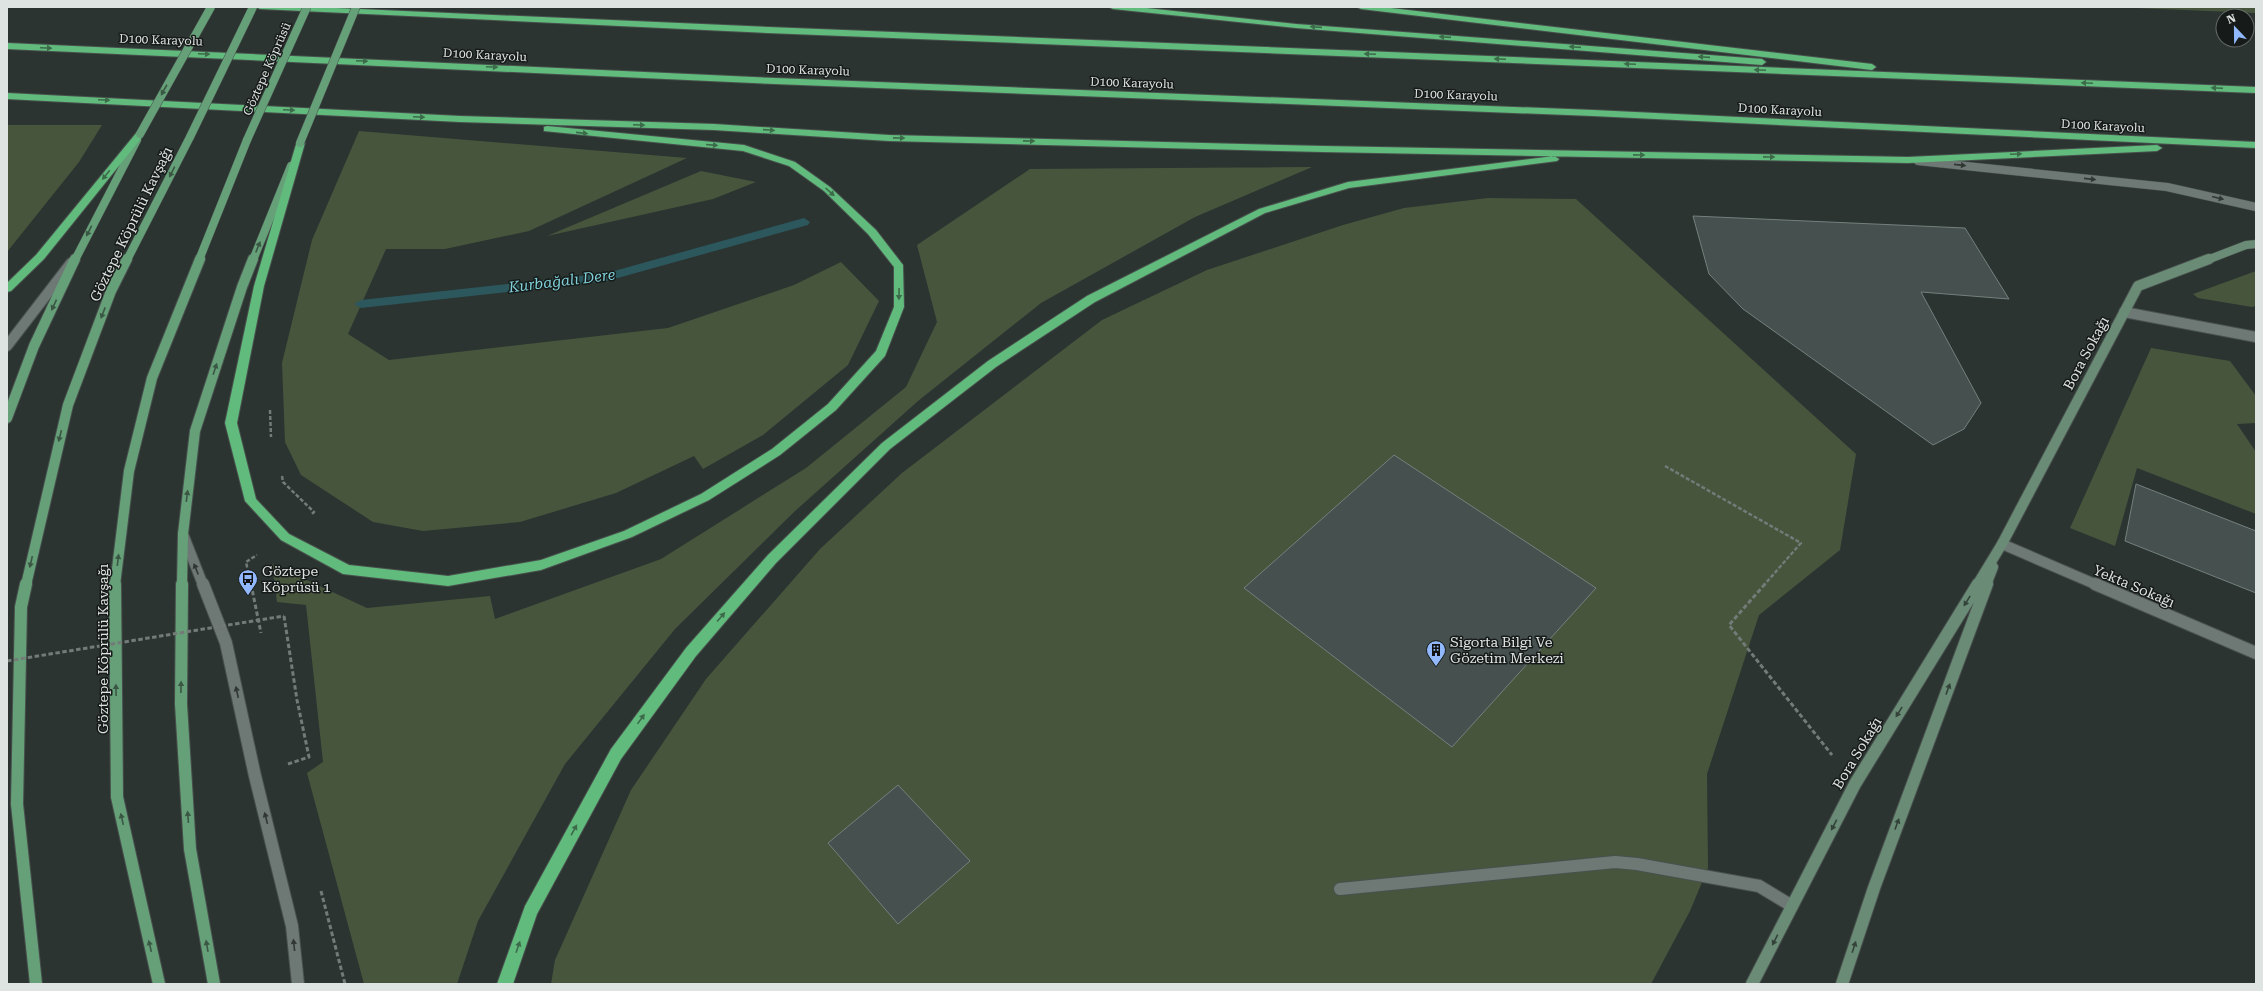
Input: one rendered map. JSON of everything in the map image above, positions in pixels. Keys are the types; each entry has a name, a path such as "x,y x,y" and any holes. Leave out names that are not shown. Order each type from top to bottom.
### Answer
{"highway":[{"path":"260,7 768,30 2256,90"},
{"path":"1113,7 1296,26 1967,78"},
{"path":"1361,7 1967,78"},
{"name":"D100 Karayolu","path":"7,46 775,81 1593,113 2256,145"},
{"path":"7,96 460,119 714,127 904,138 1600,154 1908,160 2230,144"},
{"path":"7,101 65,98"},
{"path":"300,143 259,286 231,423 251,501 285,537 347,570 448,581 541,565 628,534 705,497 776,452 832,407 881,354 899,307 899,267 872,232 827,189 792,164 744,148 460,119"},
{"path":"7,289 40,257 140,134"},
{"path":"505,984 530,911 616,754 691,652 772,558 886,446 992,364 1090,299 1262,211 1348,186 1447,171 1600,154"}],"main road":[{"path":"7,418 23,371 76,257 140,134 211,7"},
{"name":"Göztepe Köprülü Kavşağı","path":"36,984 17,804 21,607 68,405 111,291 190,137 253,7"},
{"name":"Göztepe Köprüsü","path":"247,140 307,7"},
{"path":"214,984 189,834 181,704 183,534 195,431 242,287 356,7"},
{"name":"Göztepe Köprülü Kavşağı","path":"159,984 117,797 115,580 129,471 152,378 247,140"},
{"name":"Bora Sokağı","path":"1752,984 1855,784 2002,544 2138,286 2246,245 2256,244"},
{"name":"Bora Sokağı","path":"1842,984 1874,888 2002,544"}],"street":[{"path":"1908,160 2167,187 2256,208"},
{"path":"7,346 76,257"},
{"path":"2124,312 2256,337"},
{"path":"183,534 226,643 255,776 292,926 298,984"},
{"name":"Yekta Sokağı","path":"2002,544 2256,653"},
{"path":"1340,889 1615,862 1637,864 1759,886 1792,906"}],"path":[{"path":"1665,466 1801,543 1729,625 1855,784"},
{"path":"7,661 284,616 297,700 309,757 255,776"}],"green space":[{"path":"2112,7 2256,7 2256,13 2255,8 2215,8 2215,11"},
{"path":"7,125 102,125 79,162 7,252"},
{"path":"359,131 687,158 529,231 445,249 386,249 348,334 389,360 668,328 794,285 841,262 879,301 848,365 763,435 703,469 694,456 616,493 520,522 423,531 373,522 301,475 285,442 282,363 312,240"},
{"path":"1312,167 1195,217 1041,303 918,401 794,512 675,629 565,764 478,921 457,984 364,984 307,773 323,762 306,605 277,602 272,564 367,608 490,596 495,619 661,559 806,468 906,387 937,322 917,245 1030,169"},
{"path":"701,171 756,182 713,199 547,236"},
{"path":"1488,198 1576,199 1856,454 1840,550 1759,615 1707,774 1708,868 1690,911 1651,984 551,984 555,960 631,790 706,679 820,549 902,473 1102,320 1207,270 1343,225 1404,208"},
{"path":"2256,271 2256,306 2252,307 2198,298 2193,294"},
{"path":"2151,348 2230,361 2256,396 2256,423 2237,424 2256,452 2256,514 2137,468 2115,546 2070,528"}],"building":[{"path":"1693,216 1965,228 2009,299 1921,292 1981,403 1964,429 1933,445 1743,309 1709,274"},
{"name":"Sigorta Bilgi Ve Gözetim Merkezi","path":"1394,455 1596,588 1452,747 1244,588"},
{"path":"2136,484 2256,531 2256,593 2125,541"},
{"path":"898,785 970,861 898,924 828,843"}],"waterway":[{"name":"Kurbağalı Dere","path":"361,304 607,277 804,222"}],"place":[{"name":"Göztepe Köprüsü 1","path":"248,596"},
{"name":"Sigorta Bilgi Ve Gözetim Merkezi","path":"1436,667"}]}
